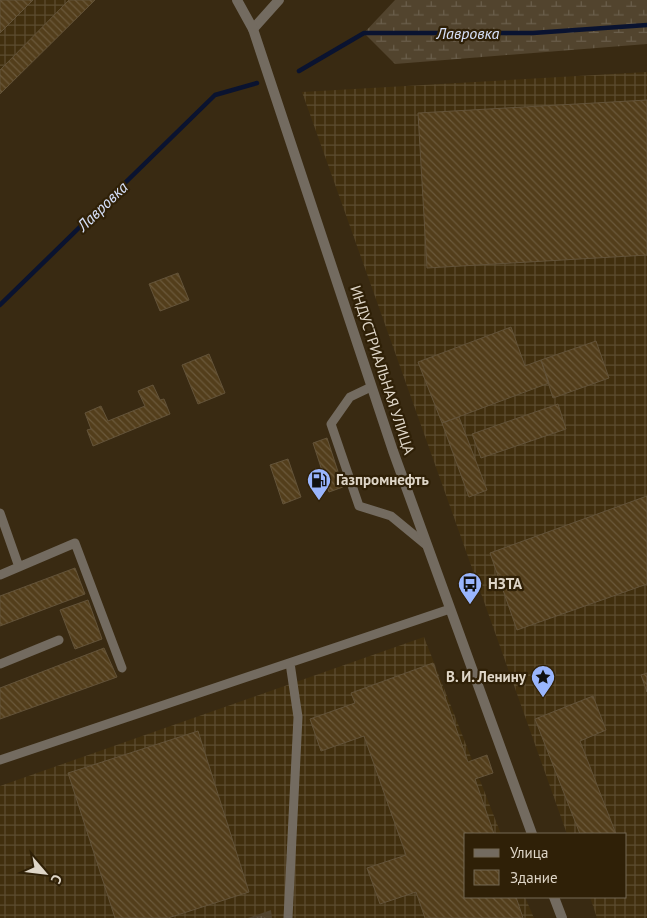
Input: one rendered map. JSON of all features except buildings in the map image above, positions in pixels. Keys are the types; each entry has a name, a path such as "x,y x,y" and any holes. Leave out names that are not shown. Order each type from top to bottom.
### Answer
{"street":[{"name":"ИНДУСТРИАЛЬНАЯ УЛИЦА","path":"238,0 253,30 425,544 532,833"},
{"path":"253,30 279,0"},
{"path":"554,898 562,918"}],"lane":[{"path":"371,387 350,397 331,424 359,506 391,516 425,544"},
{"path":"0,512 19,567"},
{"path":"0,575 75,543 122,668"},
{"path":"0,760 450,609"},
{"path":"0,664 59,640"},
{"path":"288,918 298,717 290,663"}],"shaded area":[{"path":"0,0 95,0 0,94"},
{"path":"647,72 647,918 597,918 590,898 627,898 627,833 567,833 302,92"},
{"path":"424,637 501,833 464,833 464,898 525,898 534,918 0,918 0,786"}],"green space":[{"path":"395,0 647,0 647,44 395,64 364,33"},
{"path":"271,910 272,918 248,918"}],"waterway":[{"name":"Лавровка","path":"299,71 364,33 533,33 647,25"},
{"name":"Лавровка","path":"0,305 215,95 257,83"}],"place":[{"name":"Газпромнефть","path":"319,501"},
{"name":"НЗТА","path":"470,605"},
{"name":"В. И. Ленину","path":"543,698"}]}
